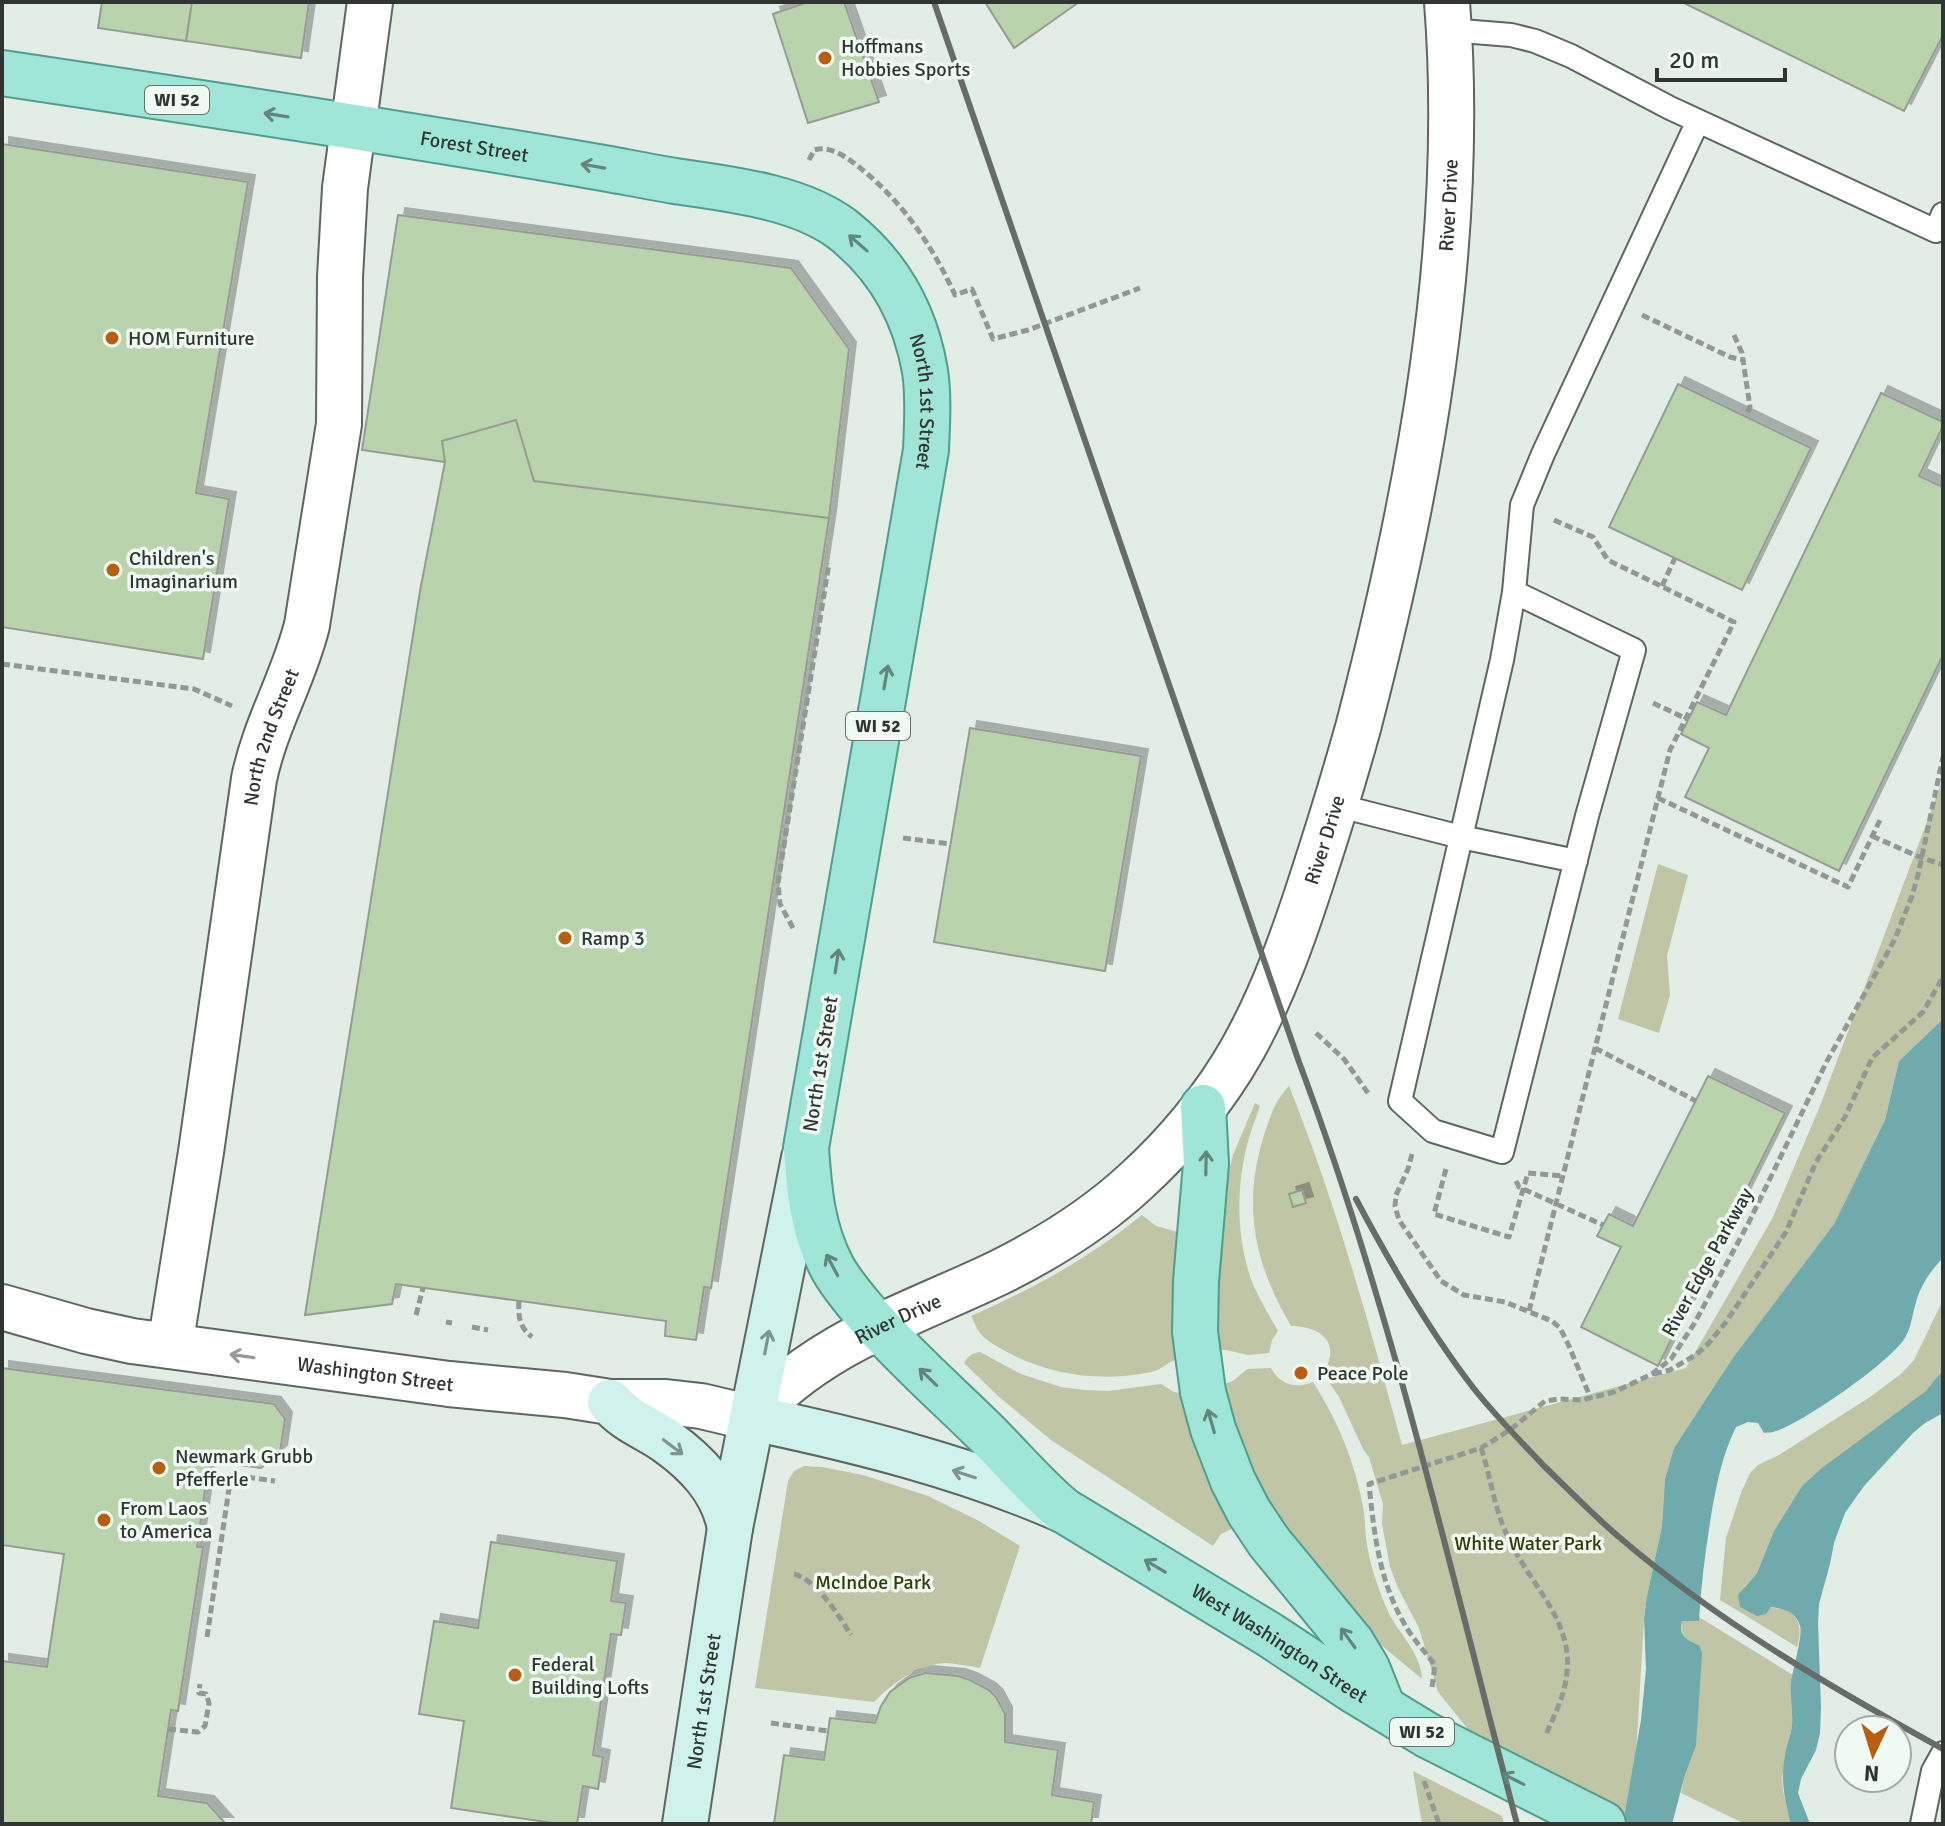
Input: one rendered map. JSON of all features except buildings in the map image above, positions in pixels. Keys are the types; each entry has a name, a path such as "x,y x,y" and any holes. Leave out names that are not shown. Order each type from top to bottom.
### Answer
{"main road":[{"name":"Forest Street","path":"2,73 353,126 769,198 808,210 861,245 891,279 904,305"},
{"name":"North 1st Street","path":"685,1824 730,1528 806,1148 926,450 925,372 917,338 904,305"},
{"path":"1203,1107 1206,1164 1195,1321 1199,1372 1213,1429 1249,1512 1269,1542 1352,1643 1367,1668 1383,1708"},
{"name":"West Washington Street","path":"806,1148 810,1198 820,1241 845,1287 879,1327 1063,1510"},
{"path":"610,1402 630,1421 666,1441 695,1465 720,1496 730,1528"},
{"name":"West Washington Street","path":"752,1418 886,1449 1063,1510 1270,1635 1383,1708 1459,1752 1593,1819"}],"street":[{"name":"North 2nd Street","path":"170,1346 254,779 263,740 302,646 335,456 341,404 343,222 370,2"},
{"name":"River Drive","path":"752,1418 795,1376 832,1352 997,1273 1076,1228 1135,1182 1167,1149 1203,1107 1242,1050 1273,986 1336,805 1367,694 1412,497 1442,282 1450,173 1452,86 1448,16"},
{"name":"Washington Street","path":"2,1307 98,1334 170,1346 610,1402 701,1406 752,1418"}],"lane":[{"path":"1448,16 1535,41 1571,56 1698,121 1936,231 1943,214"},
{"path":"1514,592 1634,650 1576,861 1502,1152 1433,1131 1400,1101 1502,660 1514,592 1522,505 1698,121"},
{"path":"1336,805 1461,837 1576,861"},
{"path":"1922,1824 1933,1771 1943,1753"}],"path":[{"path":"809,160 814,150 831,150 851,161 888,192 924,237 955,295 972,289 993,339 1028,330 1140,288"},
{"path":"1677,332 1743,360"},
{"path":"1734,335 1742,353 1750,407 1745,417"},
{"path":"1529,1311 1670,750 1734,622 1608,560 1593,537 1581,532"},
{"path":"1662,587 1675,558"},
{"path":"793,928 780,904 778,883 829,563"},
{"path":"2,664 194,689 247,712 273,716"},
{"name":"River Edge Parkway","path":"1432,1689 1435,1665 1406,1627 1384,1578 1369,1484 1481,1448 1510,1430 1545,1401 1591,1399 1624,1389 1652,1374 1671,1359 1749,1222 1840,1036 1887,956 1912,896 1943,757"},
{"path":"1658,798 1848,887 1880,820"},
{"path":"1872,836 1943,865"},
{"path":"898,837 951,844"},
{"path":"1652,1374 1670,1370 1697,1354 1726,1322 1786,1232 1816,1162 1845,1117 1872,1058 1923,1012 1943,977"},
{"path":"1595,1048 1696,1101"},
{"path":"1413,1141 1408,1169 1399,1186 1395,1206 1399,1220 1432,1268 1441,1281 1464,1295 1505,1302 1547,1318 1560,1328 1591,1399"},
{"path":"1519,1187 1603,1225"},
{"path":"416,1315 423,1288"},
{"path":"519,1301 520,1323 532,1337"},
{"path":"472,1327 488,1330"},
{"path":"1481,1448 1506,1535 1555,1614 1567,1643 1566,1685 1546,1735"},
{"path":"207,1637 231,1475 275,1481"},
{"path":"794,1574 806,1578 816,1588 851,1635"},
{"path":"168,1729 198,1732 205,1726 209,1699 206,1694 199,1693 200,1684"},
{"path":"771,1723 828,1731"},
{"path":"1423,1776 1439,1824"}],"green space":[{"name":"White Water Park","path":"1943,779 1943,1019 1899,1061 1885,1120 1834,1224 1732,1359 1674,1448 1665,1479 1662,1526 1644,1619 1632,1824 1504,1774 1438,1692 1419,1628 1390,1567 1382,1524 1383,1504 1369,1457 1339,1397 1323,1373 1330,1353 1329,1345 1325,1338 1311,1329 1291,1326 1278,1303 1260,1257 1253,1210 1257,1161 1264,1135 1276,1103 1289,1086 1337,1219 1402,1445 1686,1368 1772,1219 1820,1106"},
{"path":"1658,864 1688,875 1667,956 1670,995 1659,1033 1618,1019"},
{"path":"1255,1103 1260,1106 1241,1174 1241,1237 1252,1282 1278,1331 1269,1353 1248,1355 1219,1350 1215,1325 1224,1191 1233,1155"},
{"path":"1142,1215 1156,1226 1178,1232 1173,1298 1179,1359 1155,1371 1133,1375 1079,1375 1027,1362 994,1345 979,1331 971,1316 1060,1272"},
{"path":"1943,1300 1943,1370 1927,1391 1802,1486 1774,1531 1757,1573 1744,1587 1767,1605 1789,1611 1797,1619 1800,1630 1797,1647 1720,1600 1726,1538 1741,1493 1750,1473 1758,1465 1779,1455 1901,1374 1914,1360"},
{"path":"980,1352 1021,1374 1061,1387 1108,1391 1161,1384 1181,1393 1233,1528 1221,1534 1213,1546 1051,1440 964,1363 970,1355"},
{"path":"1271,1368 1289,1384 1313,1382 1338,1427 1360,1490 1367,1547 1377,1583 1391,1618 1418,1660 1422,1679 1381,1645 1330,1594 1256,1484 1230,1413 1224,1384 1233,1381 1247,1369"},
{"name":"McIndoe Park","path":"804,1466 863,1475 928,1496 1020,1546 980,1668 947,1663 926,1666 898,1681 874,1702 755,1688 788,1481 794,1471"},
{"path":"1699,1617 1793,1675 1792,1726 1782,1777 1791,1824 1745,1824 1681,1793 1696,1746 1699,1645 1685,1637 1681,1626 1682,1621 1698,1621"},
{"path":"1413,1771 1502,1816 1504,1824 1422,1824"}],"water":[{"path":"1943,1019 1943,1258 1922,1286 1906,1336 1885,1360 1846,1390 1788,1426 1764,1433 1758,1423 1748,1422 1736,1427 1718,1478 1704,1565 1699,1621 1682,1621 1681,1626 1684,1637 1699,1645 1702,1653 1696,1746 1672,1824 1623,1824 1641,1720 1646,1669 1644,1619 1647,1596 1662,1526 1665,1479 1674,1448 1732,1359 1834,1224 1885,1120 1899,1061"},
{"path":"1943,1370 1943,1413 1913,1433 1864,1486 1845,1513 1834,1543 1819,1604 1820,1733 1798,1793 1810,1824 1791,1824 1783,1774 1792,1725 1791,1682 1801,1630 1792,1614 1771,1607 1766,1614 1757,1616 1740,1607 1738,1595 1757,1573 1774,1531 1802,1486 1926,1391"}],"railway":[{"path":"934,2 1363,1250 1418,1440 1517,1824"},
{"path":"1356,1199 1411,1297 1475,1390 1544,1466 1600,1520 1656,1568 1735,1625 1858,1702 1943,1749"}],"place":[{"name":"Hoffmans Hobbies Sports","path":"825,58"},
{"name":"HOM Furniture","path":"112,338"},
{"name":"Children's Imaginarium","path":"113,570"},
{"name":"Ramp 3","path":"565,938"},
{"name":"Peace Pole","path":"1301,1373"},
{"name":"Newmark Grubb Pfefferle","path":"159,1468"},
{"name":"From Laos to America","path":"104,1520"},
{"name":"Federal Building Lofts","path":"515,1675"}]}
